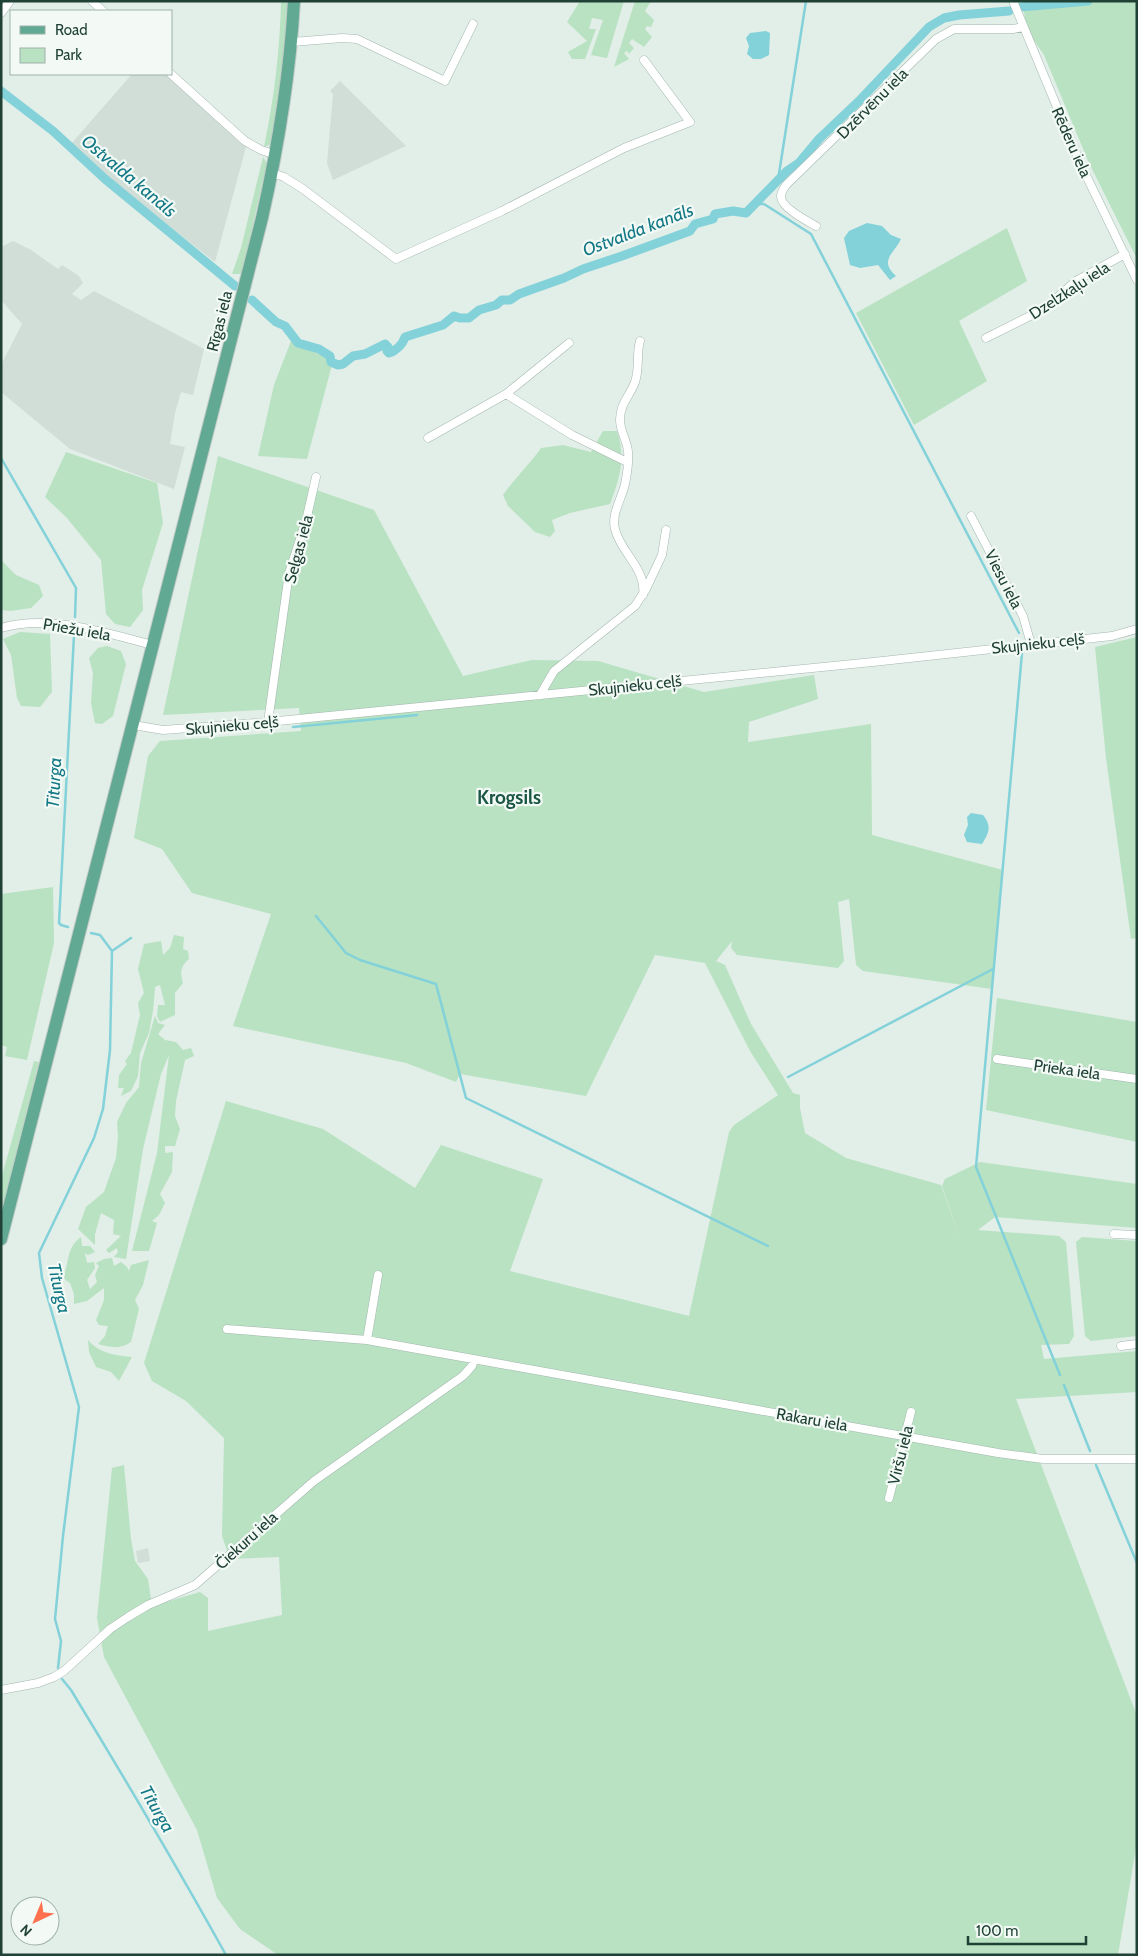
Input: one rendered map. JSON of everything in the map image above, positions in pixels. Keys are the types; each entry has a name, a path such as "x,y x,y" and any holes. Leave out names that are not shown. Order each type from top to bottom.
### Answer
{"main road":[{"name":"Rīgas iela","path":"1,1238 251,264 276,155 292,42 294,1"}],"street":[{"path":"1,13 10,1"},
{"path":"92,1 102,10"},
{"name":"Rēderu iela","path":"1013,1 1080,165 1137,280"},
{"path":"292,42 342,38 357,39 445,80 474,24"},
{"name":"Dzērvēnu iela","path":"816,226 784,205 781,193 786,185 936,40 954,29 1013,29 1023,27"},
{"path":"272,173 284,177 303,189 396,259 502,211 624,148 690,122 644,60"},
{"path":"172,75 245,142 276,155"},
{"name":"Dzelzkaļu iela","path":"986,338 1044,309 1076,281 1125,254"},
{"path":"640,341 636,354 639,366 634,384 622,405 620,422 628,448 624,484 617,507 614,528 636,566 644,587 643,595"},
{"path":"428,438 506,394 569,343"},
{"path":"506,394 572,435 627,462"},
{"name":"Selgas iela","path":"268,722 289,573 306,521 316,477"},
{"name":"Viesu iela","path":"971,516 1023,616 1031,644"},
{"path":"540,695 554,671 635,606 643,595 662,555 666,530"},
{"name":"Priežu iela","path":"1,628 18,623 41,622 153,645"},
{"name":"Skujnieku ceļš","path":"133,725 163,730 268,722 1112,636 1137,629"},
{"name":"Prieka iela","path":"997,1059 1137,1079"},
{"path":"1114,1234 1137,1235"},
{"path":"367,1340 378,1275"},
{"name":"Rakaru iela","path":"227,1329 367,1340 998,1453 1044,1459 1137,1459"},
{"path":"1121,1346 1137,1344"},
{"name":"Čiekuru iela","path":"1,1690 38,1683 54,1677 64,1671 110,1629 128,1617 148,1605 195,1584 314,1481 462,1376 472,1366 474,1360"},
{"name":"Viršu iela","path":"889,1498 911,1412"}],"shaded area":[{"path":"131,75 169,75 246,147 215,262 106,177 71,144"},
{"path":"340,81 406,146 333,180 327,163 333,94 330,91"},
{"path":"13,241 31,250 58,269 62,265 79,276 83,283 72,294 81,300 94,291 204,349 193,395 181,392 175,413 170,444 185,447 174,489 70,449 1,392 1,365 22,324 1,300 1,247"},
{"path":"148,1548 150,1561 138,1563 136,1551"}],"green space":[{"path":"281,1 288,1 282,70 273,140 264,147 276,74"},
{"path":"580,1 624,1 607,58 591,55 603,20 592,18 589,29 596,29 585,59 572,59 568,52 587,41 567,22"},
{"path":"635,1 651,1 645,11 654,20 651,27 647,26 645,29 652,37 644,47 632,39 629,43 634,48 629,54 627,51 624,53 629,59 614,67"},
{"path":"1022,1 1137,1 1137,259 1089,163 1044,55 1027,30"},
{"path":"263,157 267,163 242,272 240,274 232,274 241,248"},
{"path":"1007,228 1027,281 959,321 987,381 914,425 856,313"},
{"path":"291,341 333,361 307,459 258,456 274,385"},
{"path":"603,431 617,431 621,450 621,468 610,504 570,513 552,520 555,531 550,537 535,532 508,506 503,495 541,448 563,445 591,452"},
{"path":"66,452 157,483 163,523 142,590 143,610 130,627 115,624 106,614 101,560 67,518 45,497"},
{"path":"218,456 374,510 463,676 532,660 598,661 704,692 814,675 818,699 749,722 748,742 871,724 872,835 1003,870 992,989 863,971 856,965 849,899 838,902 844,961 838,968 737,955 731,948 732,941 716,961 725,965 751,1024 793,1093 800,1095 800,1108 805,1133 846,1158 941,1185 960,1239 942,1186 945,1179 980,1162 1137,1184 1137,1228 995,1217 978,1230 1059,1236 1066,1242 1074,1336 1069,1344 1041,1345 1044,1359 1137,1351 1137,1392 1016,1399 1137,1716 1137,1842 1118,1955 278,1955 240,1929 217,1898 197,1830 104,1657 97,1618 112,1468 124,1465 135,1561 148,1579 152,1606 200,1592 208,1598 208,1631 282,1615 279,1557 230,1559 222,1536 224,1438 186,1401 152,1381 144,1363 226,1101 323,1129 415,1188 441,1145 543,1179 510,1271 689,1316 729,1132 734,1125 778,1095 750,1051 705,963 655,955 586,1096 460,1074 456,1082 406,1063 233,1026 271,914 192,893 162,849 134,838 148,756 160,741 301,731 299,708 163,715"},
{"path":"1,560 16,575 39,585 43,596 31,608 11,611 1,610"},
{"path":"20,632 50,634 52,692 40,707 21,706 17,698 11,655 3,639"},
{"path":"1137,637 1137,938 1131,939 1106,758 1095,647"},
{"path":"107,646 121,651 126,664 113,716 102,724 95,723 91,703 93,673 89,658 98,648"},
{"path":"53,887 54,943 27,1060 5,1056 7,1047 1,1045 1,894"},
{"path":"174,935 184,937 183,949 188,951 189,959 182,970 183,983 175,993 175,1015 160,1022 157,1016 158,1005 165,1005 160,985 155,987 149,1033 140,1053 138,1076 131,1091 121,1096 124,1088 118,1088 119,1075 127,1064 125,1061 131,1053 140,1015 138,1003 144,993 138,969 144,944 161,941 163,955 170,948"},
{"path":"997,998 1137,1022 1137,1142 986,1110"},
{"path":"155,1016 158,1023 165,1025 158,1034 165,1040 176,1042 183,1050 191,1048 194,1056 185,1060 176,1101 175,1116 180,1129 175,1146 165,1146 165,1153 173,1152 172,1172 160,1194 165,1203 159,1215 152,1221 157,1223 149,1251 132,1251 157,1153 169,1055 161,1074 143,1149 126,1259 114,1257 118,1252 117,1248 109,1253 106,1250 121,1236 113,1234 114,1220 101,1213 95,1234 95,1245 78,1229 86,1207 104,1192 116,1158 117,1122 126,1103 139,1087 141,1063"},
{"path":"34,1061 39,1062 1,1213 1,1179"},
{"path":"81,1237 82,1246 90,1246 95,1252 88,1255 85,1253 87,1263 94,1262 95,1268 87,1280 90,1289 97,1282 95,1275 99,1266 96,1263 104,1259 112,1258 114,1266 121,1262 129,1271 131,1265 149,1260 143,1285 135,1300 139,1309 131,1342 127,1345 115,1347 98,1344 105,1336 108,1326 99,1325 96,1320 104,1300 104,1288 87,1301 74,1304 74,1294 70,1283 62,1278 72,1247"},
{"path":"1082,1237 1137,1241 1137,1336 1091,1341 1085,1336 1076,1242"},
{"path":"88,1340 103,1351 132,1357 119,1381 111,1372 96,1367 89,1352"}],"water":[{"path":"766,31 770,33 769,55 761,59 753,59 747,54 749,46 746,38 750,33"},
{"path":"867,223 882,226 891,235 901,239 888,261 888,265 896,276 890,280 878,265 860,268 850,265 844,238 849,231"},
{"path":"971,813 983,815 988,823 988,833 982,844 967,842 964,835 968,825 967,817"}],"waterway":[{"path":"778,180 806,1"},
{"name":"Ostvalda kanāls","path":"1021,7 1088,1"},
{"name":"Ostvalda kanāls","path":"252,300 276,322 285,326 298,343 319,349 330,356 331,362 338,365 343,364 353,356 365,354 385,344 388,347 387,351 389,353 392,352 401,345 405,337 443,325 454,316 469,318 479,310 496,305 502,300 510,300 519,294 583,269 690,231 695,224 713,219 715,214 733,211 746,213 787,171 799,163 819,139 859,101 929,27 944,18 1009,11"},
{"name":"Ostvalda kanāls","path":"1,91 53,131 105,179 235,286"},
{"path":"756,204 764,204 811,234 1019,633"},
{"name":"Titurga","path":"1,458 76,588 75,617"},
{"name":"Titurga","path":"68,927 59,923 74,635"},
{"path":"1022,653 976,1167 1060,1375"},
{"path":"293,727 417,715"},
{"path":"316,916 346,953 360,960 436,984 466,1098 768,1246"},
{"name":"Titurga","path":"58,1668 61,1641 55,1619 79,1407 42,1278 39,1253 94,1138 103,1109 110,1050 112,951 100,935 91,933"},
{"path":"112,951 131,938"},
{"path":"788,1077 993,969"},
{"path":"1064,1385 1090,1451"},
{"path":"1096,1465 1137,1563"},
{"name":"Titurga","path":"62,1679 71,1690 130,1788 226,1955"}],"district":[{"name":"Krogsils","path":"509,797"}]}
